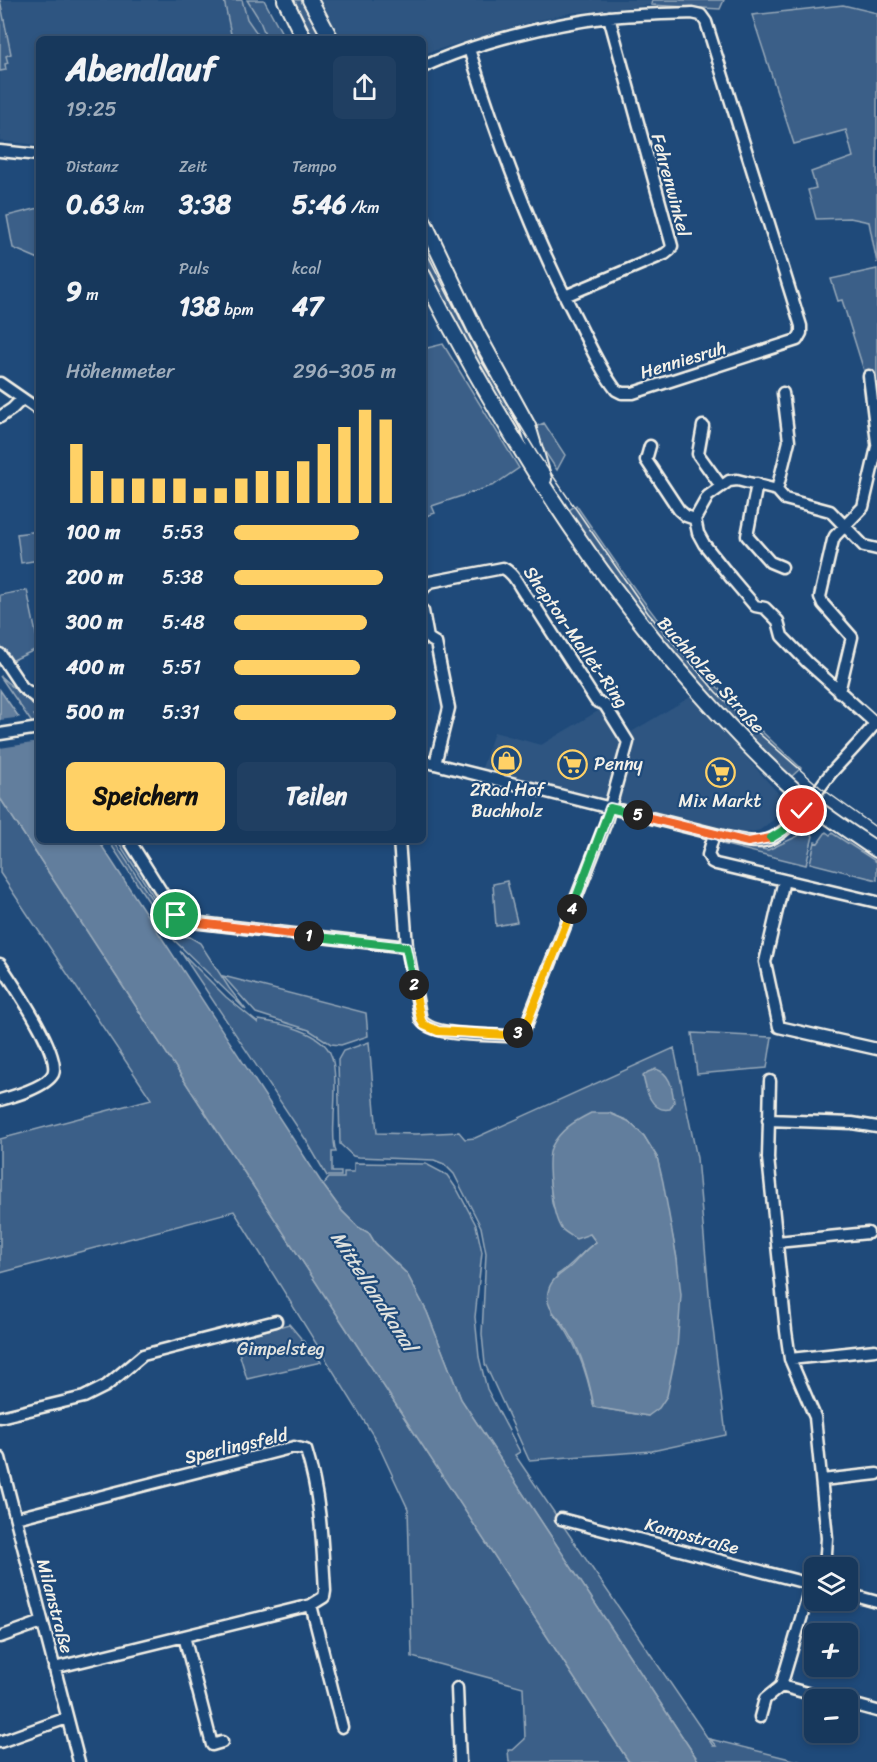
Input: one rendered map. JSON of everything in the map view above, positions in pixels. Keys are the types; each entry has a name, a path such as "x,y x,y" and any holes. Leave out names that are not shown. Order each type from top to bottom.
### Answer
{"main road":[{"path":"285,0 303,36"},
{"path":"310,0 328,36"},
{"name":"Buchholzer Straße","path":"426,226 477,333 528,426 548,495"},
{"name":"Buchholzer Straße","path":"426,281 467,359 548,495 621,598 663,652 753,750 808,802 877,850"}],"street":[{"name":"Henniesruh","path":"469,49 489,114 532,225 565,296 614,388 621,393 633,393 792,343 800,337 801,326 706,22 701,15 692,13 609,17"},
{"path":"426,66 469,49 539,30 609,17"},
{"name":"Fehrenwinkel","path":"565,296 665,254 672,246 609,17"},
{"path":"0,151 36,155"},
{"path":"839,692 852,637 823,604 820,597 833,540 863,507 877,445 869,376"},
{"path":"0,383 21,400 36,408"},
{"path":"777,490 789,441 783,393"},
{"path":"0,417 21,400"},
{"path":"703,426 698,454 721,486"},
{"path":"650,447 646,460 679,510 686,516 696,519"},
{"path":"426,762 748,842 770,839 784,830 876,723 839,692 782,636 778,621 765,608 755,606 704,544 698,533 696,519 704,500 721,486 733,480 777,490 785,499 830,511 864,546 877,549"},
{"path":"757,484 746,531 747,536 770,562 782,567"},
{"name":"Shepton-Mallet-Ring","path":"406,947 424,1025 438,1031 507,1035 516,1034 524,1029 610,808 628,742 605,705 596,701 511,573 503,568 430,582 426,586"},
{"path":"426,627 428,638 436,643 449,708 435,764"},
{"path":"0,654 22,687 36,698"},
{"path":"0,734 36,728"},
{"path":"714,834 708,855 712,862 877,902"},
{"path":"131,843 176,915 183,921 406,947 399,843"},
{"path":"784,880 765,962 779,1027 877,1049"},
{"path":"0,964 23,998 44,1038 51,1052 54,1069 50,1078 44,1083 13,1097 0,1100"},
{"path":"770,1081 768,1158 790,1359 815,1417 827,1538 826,1557"},
{"path":"768,1120 852,1123 877,1127"},
{"path":"777,1242 868,1233"},
{"path":"0,1417 84,1397 106,1386 143,1355 276,1321"},
{"path":"790,1359 875,1350"},
{"name":"Sperlingsfeld","path":"16,1518 294,1447 306,1450 320,1505 325,1591 324,1597 311,1605"},
{"name":"Milanstraße","path":"0,1458 79,1762"},
{"path":"822,1480 877,1474"},
{"name":"Kampstraße","path":"561,1519 804,1583"},
{"path":"858,1597 877,1602"},
{"path":"54,1668 311,1605 342,1727"},
{"path":"760,1717 765,1699 781,1686 805,1611"},
{"path":"0,1637 42,1622"},
{"path":"184,1636 212,1744 222,1742"},
{"path":"781,1686 804,1692"},
{"path":"457,1688 460,1762"},
{"path":"858,1706 877,1711"},
{"path":"0,1742 67,1718"}],"shaded area":[{"path":"0,0 264,0 283,36 36,36 36,145 0,141"},
{"path":"320,0 652,0 651,5 570,13 516,26 426,53 426,36 338,36"},
{"path":"692,696 784,800 773,820 760,830 741,834 481,771 494,732 541,745 603,708 621,738"}],"green space":[{"path":"0,0 11,54 6,56 8,63 5,64 6,70 0,71"},
{"path":"224,0 242,0 247,19 259,36 231,36"},
{"path":"247,0 264,0 283,36 266,36 259,19"},
{"path":"291,0 305,0 324,36 309,36"},
{"path":"652,0 724,0 720,9 651,5"},
{"path":"843,5 877,13 877,263 869,222 850,218 816,219 808,190 816,188 811,172 853,157 846,130 794,144 752,15"},
{"path":"36,209 36,258 13,248 7,216"},
{"path":"434,250 521,419 516,422 526,438 519,441 457,332 426,271 426,254"},
{"path":"877,269 877,387 874,372 865,374 842,300 838,301 831,279"},
{"path":"443,344 519,468 494,485 432,506 435,513 426,516 426,348"},
{"path":"544,423 565,455 557,470 543,449 535,427"},
{"path":"576,505 639,595 677,643 728,699 801,768 791,777 709,694 653,628 568,511"},
{"path":"36,531 36,560 21,563 17,534"},
{"path":"27,590 36,634 36,649 11,661 0,646 0,595"},
{"path":"0,676 36,707 36,715 34,715 36,729"},
{"path":"0,798 629,1762 509,1762 508,1750 513,1750 525,1739 523,1687 412,1657 408,1509 376,1440 234,1211 0,1273 0,1139 151,1099 0,873"},
{"path":"804,826 813,836 806,865 722,844 768,850 798,836 799,830"},
{"path":"826,832 830,835 832,833 877,862 877,880 810,863 815,842 818,843"},
{"path":"110,843 115,843 175,935 190,937 200,943 246,1010 174,940"},
{"path":"119,843 123,843 138,866 142,868 160,899 180,925 171,924"},
{"path":"507,881 517,922 496,926 493,884"},
{"path":"180,951 226,997 258,1023 259,1020 289,1026 319,1040 326,1047 333,1061 335,1076 334,1143 336,1152 332,1152 332,1172 341,1172 341,1176 327,1176 306,1140"},
{"path":"223,976 366,1013 368,1036 341,1045 331,1044 309,1030 256,1013"},
{"path":"692,1033 772,1037 767,1068 697,1074"},
{"path":"369,1042 377,1133 459,1132 465,1139 475,1138 674,1048 697,1158 710,1304 726,1435 652,1451 529,1460 485,1364 482,1334 486,1253 481,1227 454,1174 444,1164 434,1160 358,1157 353,1156 340,1144 338,1060 343,1051","holes":["609,1113 628,1121 644,1136 657,1157 677,1259 648,1416 594,1407 579,1356 568,1333 552,1312 557,1275 596,1242 590,1234 561,1228 552,1203 550,1181"]},
{"path":"354,1163 426,1164 447,1175 476,1225 482,1252 475,1317 479,1357 487,1389 520,1452 515,1455 713,1746 716,1746 710,1739 802,1762 699,1762 461,1399 427,1312 407,1274 375,1243 369,1233 358,1227 342,1211 323,1185 329,1178 344,1178 344,1172 354,1172"},
{"name":"Gimpelsteg","path":"289,1324 321,1362 247,1379 235,1339"}],"water":[{"name":"Mittellandkanal","path":"0,690 36,742 36,843 100,843 323,1185 342,1211 358,1227 369,1233 375,1243 407,1274 427,1312 461,1399 699,1762 629,1762 0,798"},
{"path":"656,1069 665,1074 670,1082 674,1102 670,1109 658,1108 648,1094 643,1076"},
{"path":"591,1113 609,1113 628,1121 644,1136 657,1157 663,1182 681,1295 677,1348 667,1396 659,1408 648,1416 594,1407 587,1374 575,1343 551,1309 547,1297 555,1279 596,1242 590,1234 576,1239 561,1228 552,1200 549,1174 550,1153 556,1140 569,1126"}],"pier":[{"path":"22,717 36,738 36,742 0,748 0,720"}],"tram line":[{"path":"294,0 312,36"},
{"path":"426,251 482,362 537,453 648,613 716,692 755,730 820,787 877,828"}],"place":[{"name":"2Rad Hof Buchholz","path":"507,761"},
{"name":"Penny","path":"573,764"},
{"name":"Mix Markt","path":"720,772"}],"route":[{"path":"176,915 183,921 190,922 406,947 424,1025 438,1031 516,1034 524,1029 527,1023 610,808 748,842 770,839 784,830 802,811"}]}
